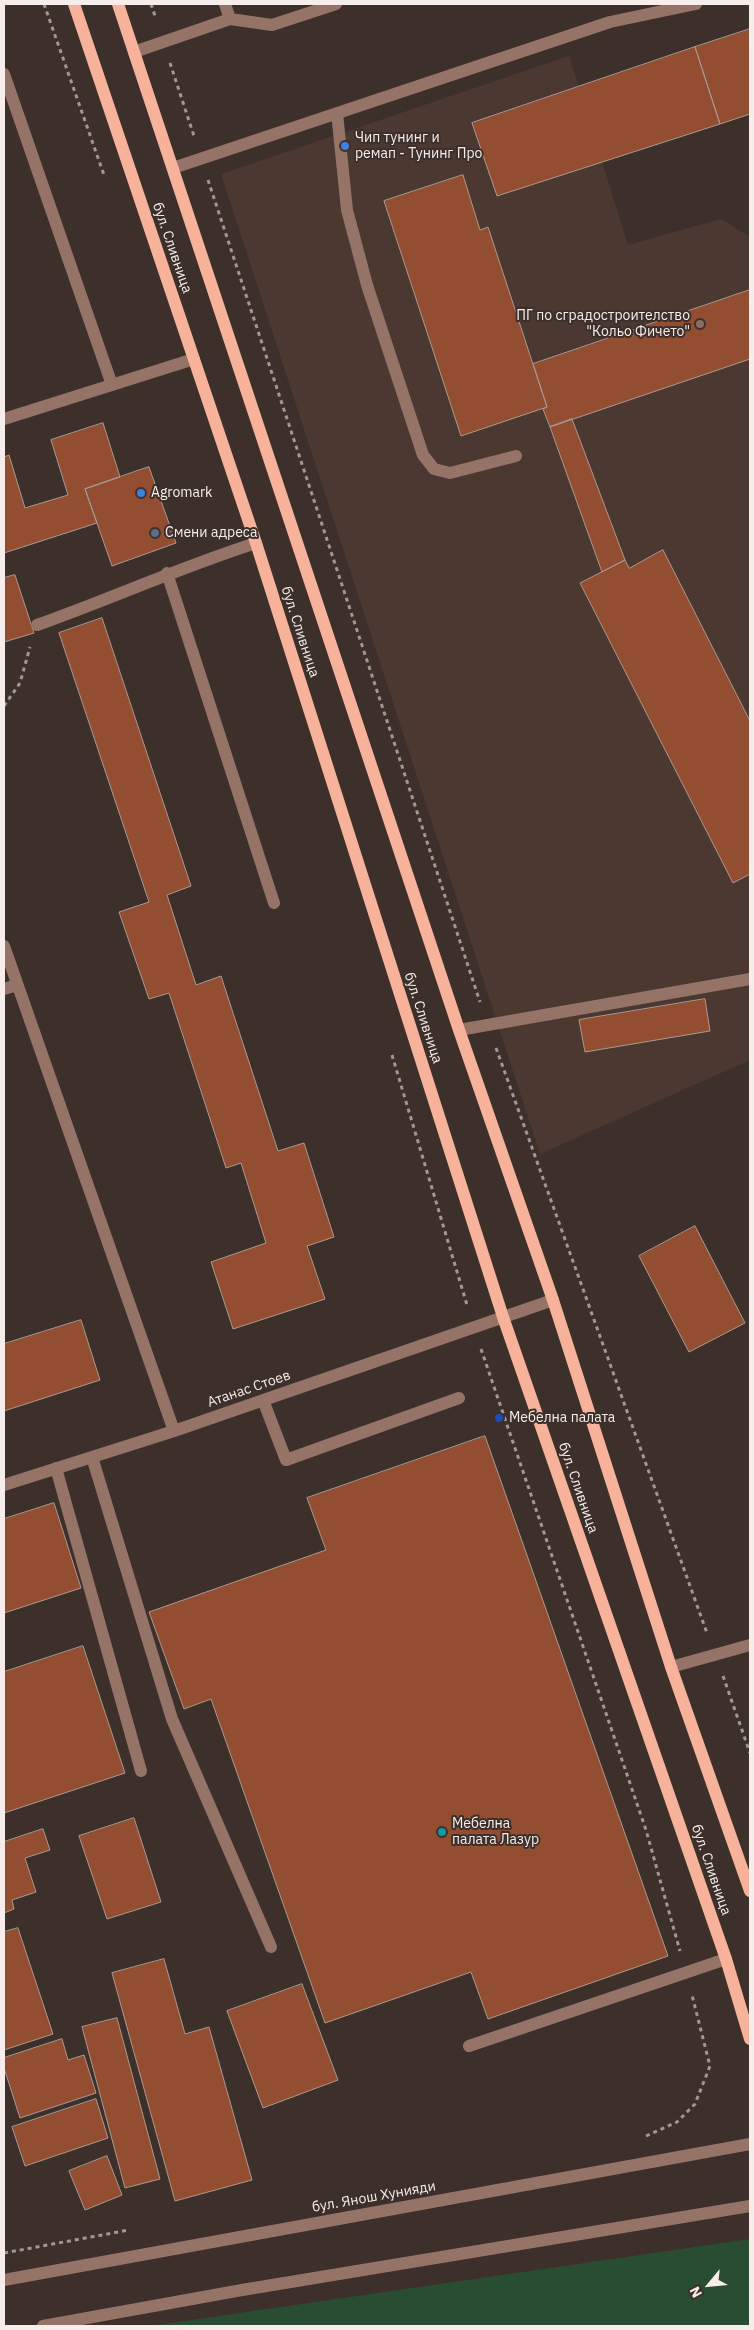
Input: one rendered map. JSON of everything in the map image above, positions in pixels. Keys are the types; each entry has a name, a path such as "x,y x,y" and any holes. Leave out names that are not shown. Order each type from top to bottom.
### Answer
{"main road":[{"name":"бул. Сливница","path":"74,4 256,543 503,1317 726,1960 750,2039"},
{"name":"бул. Сливница","path":"118,4 459,1030 553,1300 670,1667 750,1891"}],"street":[{"path":"225,4 230,19"},
{"path":"134,52 230,19 272,25 336,4"},
{"path":"173,168 610,22 696,4"},
{"path":"4,74 112,385"},
{"path":"337,113 347,210 367,286 423,455 434,469 450,473 516,456"},
{"path":"4,419 194,359"},
{"path":"37,625 104,601 167,574 256,543"},
{"path":"167,574 274,904"},
{"path":"4,946 174,1430"},
{"path":"459,1030 750,980"},
{"path":"4,989 17,985"},
{"name":"Атанас Стоев","path":"4,1485 264,1400 553,1300"},
{"path":"264,1400 286,1460 459,1398"},
{"path":"92,1457 172,1719 271,1947"},
{"path":"56,1468 141,1771"},
{"path":"670,1667 750,1645"},
{"path":"469,2046 726,1960"},
{"name":"бул. Янош Хунияди","path":"4,2280 750,2144"},
{"path":"43,2326 242,2290 750,2206"}],"path":[{"path":"44,4 106,181"},
{"path":"151,4 488,1026 750,1753"},
{"path":"4,706 20,683 37,625"},
{"path":"391,1054 474,1328 646,1830 710,2066 696,2104 677,2122 640,2140"},
{"path":"4,2252 136,2229"}],"shaded area":[{"path":"569,56 628,245 721,219 750,237 750,1060 540,1154 221,174"}],"green space":[{"path":"750,2239 750,2326 150,2326"}],"building":[{"path":"750,29 750,114 720,124 695,47"},
{"path":"695,47 720,124 497,196 472,123"},
{"path":"463,175 480,230 488,227 547,407 461,436 384,201"},
{"name":"ПГ по сградостроителство \"Кольо Фичето\"","path":"750,290 750,359 550,427 543,409 547,407 533,364"},
{"path":"572,419 625,560 602,572 550,427"},
{"path":"103,423 120,477 85,489 97,523 4,553 4,457 9,455 25,508 68,495 51,440"},
{"path":"149,467 176,543 112,566 85,489"},
{"path":"663,550 750,721 750,874 733,883 580,583 625,560 629,568"},
{"path":"15,575 34,633 4,642 4,578"},
{"path":"102,618 191,886 167,895 196,985 221,976 278,1151 304,1143 334,1237 307,1246 325,1299 233,1329 211,1262 266,1243 241,1163 226,1168 169,993 149,999 119,912 149,902 59,633"},
{"path":"705,999 710,1031 585,1052 579,1020"},
{"path":"695,1226 745,1323 689,1352 639,1256"},
{"path":"81,1320 100,1380 4,1411 4,1344"},
{"name":"Мебелна палата Лазур","path":"485,1436 668,1956 488,2019 471,1972 325,2023 211,1699 184,1709 149,1612 326,1550 307,1498"},
{"path":"54,1503 81,1588 4,1613 4,1519"},
{"path":"83,1646 125,1773 4,1813 4,1672"},
{"path":"134,1818 161,1902 107,1919 79,1836"},
{"path":"43,1829 50,1850 25,1858 36,1892 12,1900 14,1909 4,1913 4,1842"},
{"path":"18,1928 53,2034 4,2050 4,1932"},
{"path":"164,1959 185,2034 209,2027 252,2180 175,2201 112,1973"},
{"path":"302,1984 338,2080 263,2108 227,2011"},
{"path":"117,2018 160,2179 125,2188 82,2027"},
{"path":"62,2039 68,2060 84,2055 96,2093 20,2118 4,2068 4,2058"},
{"path":"96,2099 108,2138 25,2166 12,2127"},
{"path":"107,2156 122,2195 85,2210 69,2171"}],"place":[{"name":"Чип тунинг и ремап - Тунинг Про","path":"345,146"},
{"name":"ПГ по сградостроителство \"Кольо Фичето\"","path":"700,324"},
{"name":"Agromark","path":"141,493"},
{"name":"Смени адреса","path":"155,533"},
{"name":"Мебелна палата","path":"499,1418"},
{"name":"Мебелна палата Лазур","path":"442,1832"}]}
